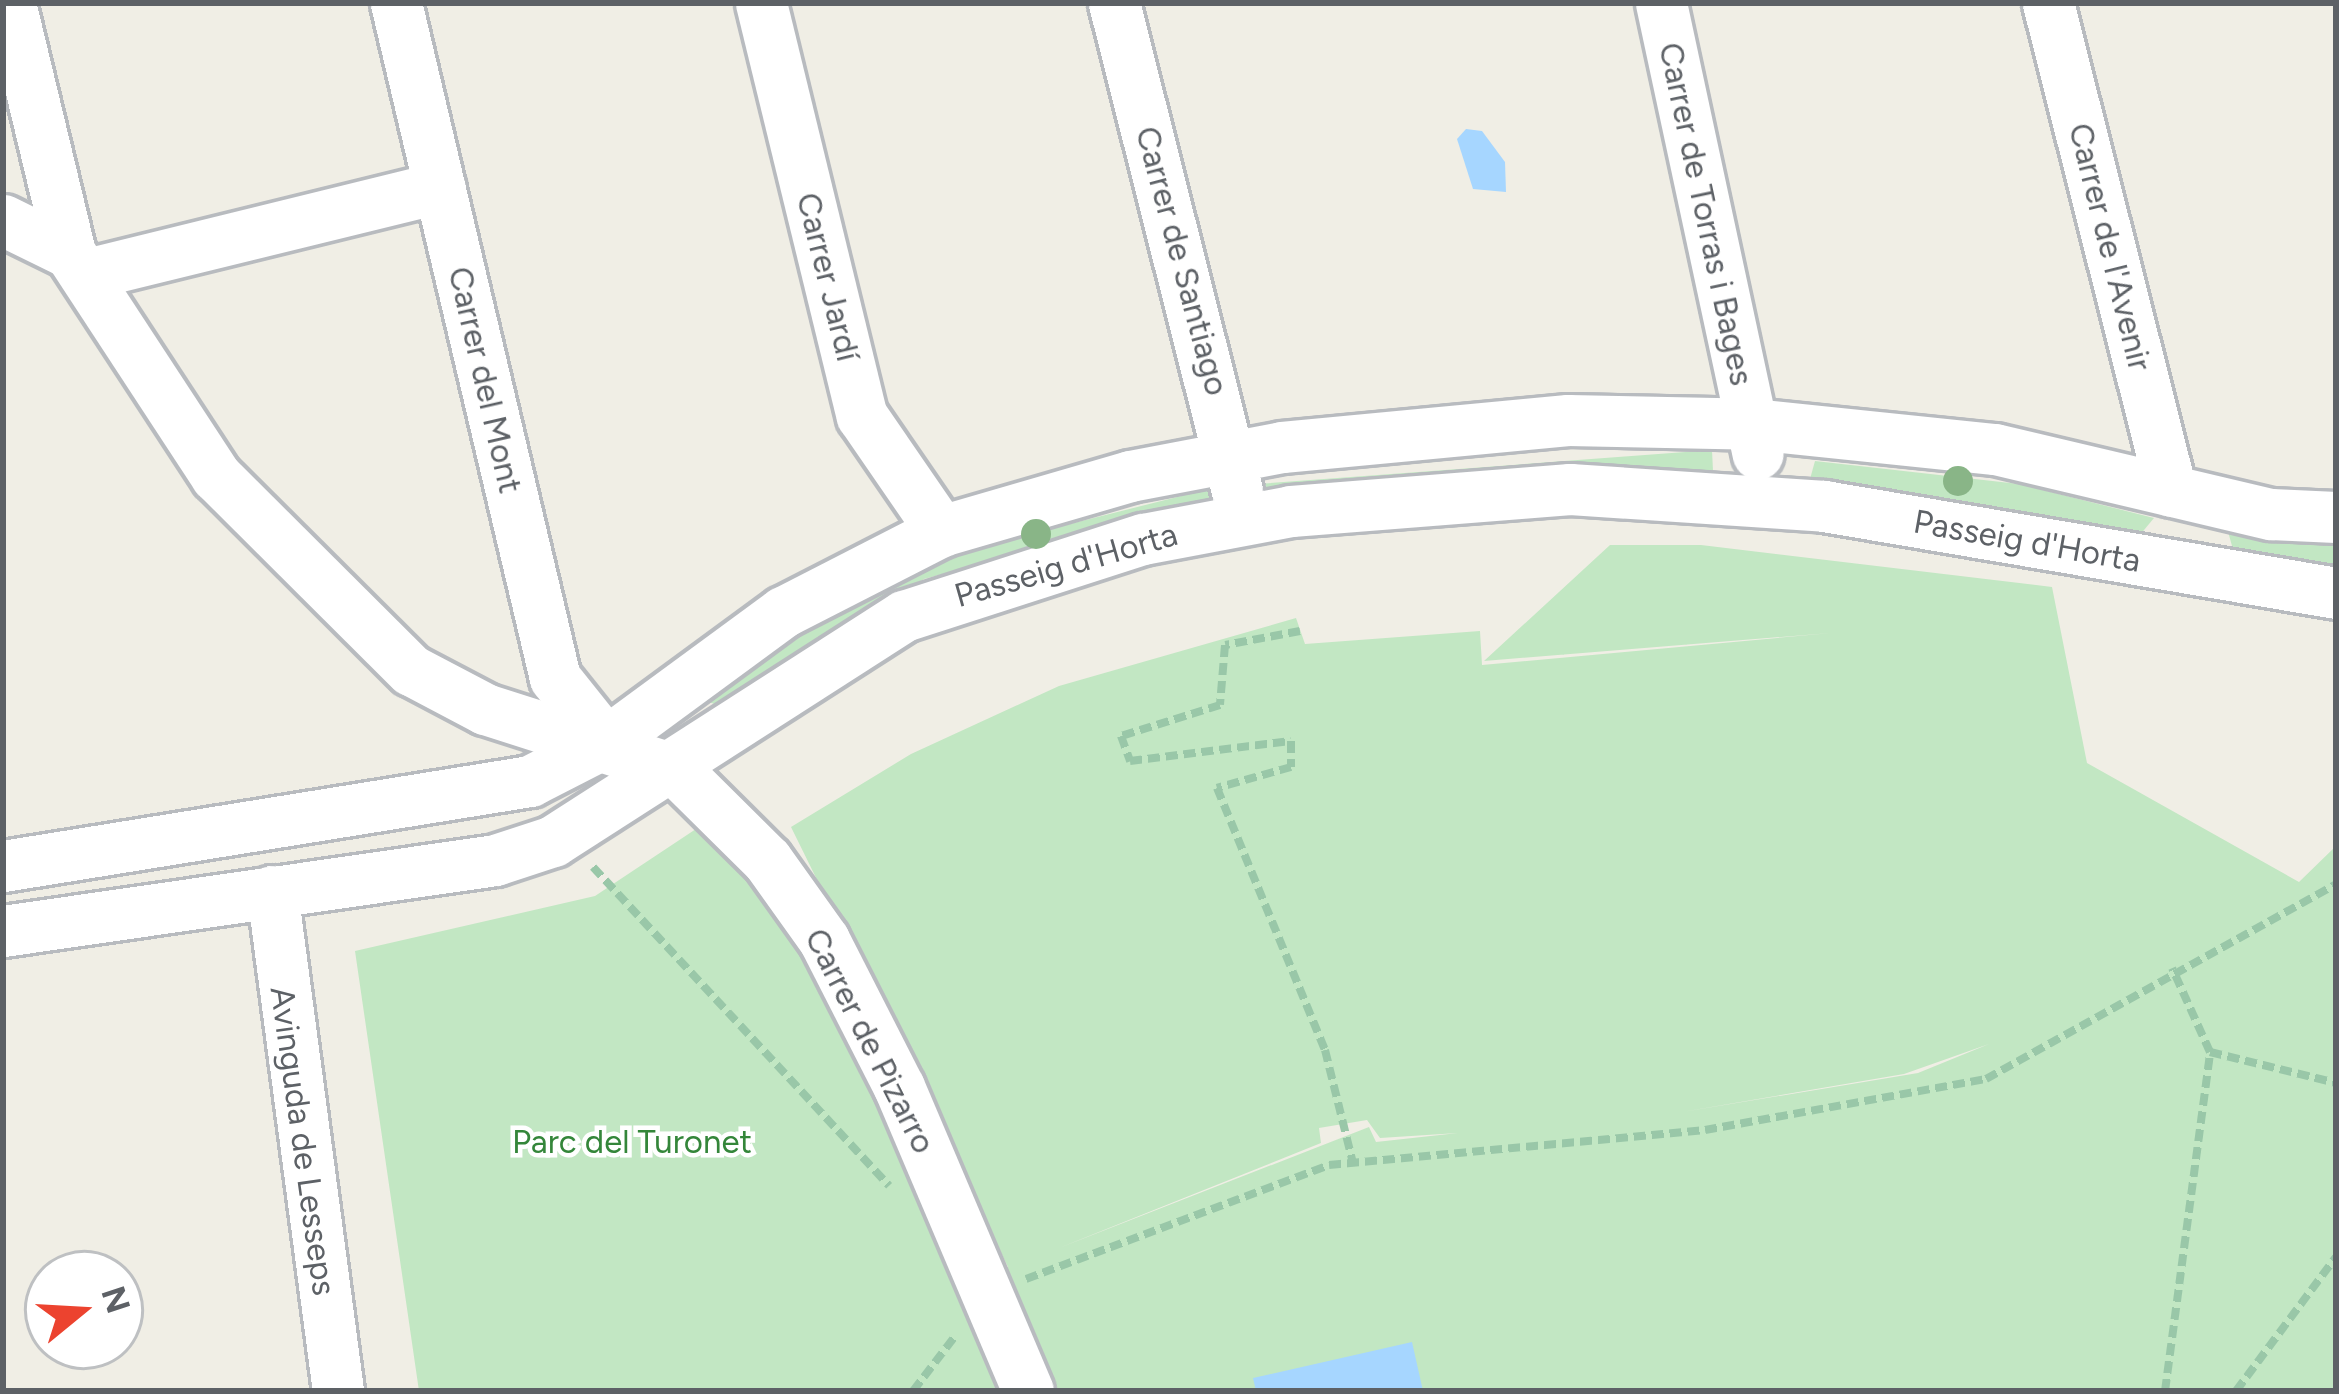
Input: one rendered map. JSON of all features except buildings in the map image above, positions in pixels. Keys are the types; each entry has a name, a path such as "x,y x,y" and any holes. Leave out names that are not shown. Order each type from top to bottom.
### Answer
{"street":[{"path":"10,3 80,263"},
{"name":"Carrer del Mont","path":"396,3 555,678 584,739"},
{"name":"Carrer Jardí","path":"761,3 862,416 941,531"},
{"name":"Carrer de Santiago","path":"1114,3 1244,520"},
{"name":"Carrer de Torras i Bages","path":"1661,3 1768,502"},
{"name":"Carrer de l'Avenir","path":"2048,3 2181,493"},
{"path":"3,220 80,263 440,187"},
{"name":"Carrer de Pizarro","path":"80,263 216,476 278,545 411,670 485,710 676,770 767,860 824,940 988,1293 1028,1391"},
{"name":"Passeig d'Horta","path":"3,866 506,789 783,612 941,531 1230,458 1444,427 1752,424 1995,449 2181,493 2336,517"},
{"name":"Passeig d'Horta","path":"3,931 495,860 563,835 676,770 904,616 983,584 1244,520 1570,489 1768,502 2336,593"},
{"path":"2181,493 2198,574"},
{"path":"485,710 506,789"},
{"name":"Avinguda de Lesseps","path":"272,891 338,1391"}],"path":[{"path":"1300,631 1225,645 1220,705 1121,736 1130,760 1291,741 1291,767 1217,788 1325,1050 1353,1163"},
{"path":"563,835 894,1191"},
{"path":"913,1391 988,1293 1353,1163 1705,1130 1987,1079 2172,968 2336,884"},
{"path":"2165,1391 2210,1052 2172,968"},
{"path":"2210,1052 2336,1083"},
{"path":"2236,1391 2336,1257"}],"green space":[{"path":"1712,450 1713,471 1268,492 1258,484"},
{"path":"1815,461 2019,484 2154,518 2139,536 1810,479"},
{"path":"1213,488 1218,500 924,579 718,705 708,702 853,599 946,555"},
{"path":"2227,528 2336,540 2336,573 2234,553"},
{"name":"Parc del Turonet","path":"1610,545 1701,545 2052,587 2087,763 2299,882 2336,846 2336,1391 419,1391 355,951 595,896 705,823 774,890 860,1046 967,1284 1008,1267 791,827 911,754 1059,686 1296,618 1305,644 1480,631 1482,665 1831,633 1484,661","holes":["1989,1044 1918,1073 1682,1112 1904,1074","1367,1120 1380,1138 1458,1133 1376,1142 1369,1127 1059,1248 1321,1143 1319,1128"]}],"water":[{"path":"1466,129 1482,131 1505,162 1506,192 1473,189 1457,139"},
{"path":"1412,1342 1423,1391 1256,1391 1253,1378"}]}
